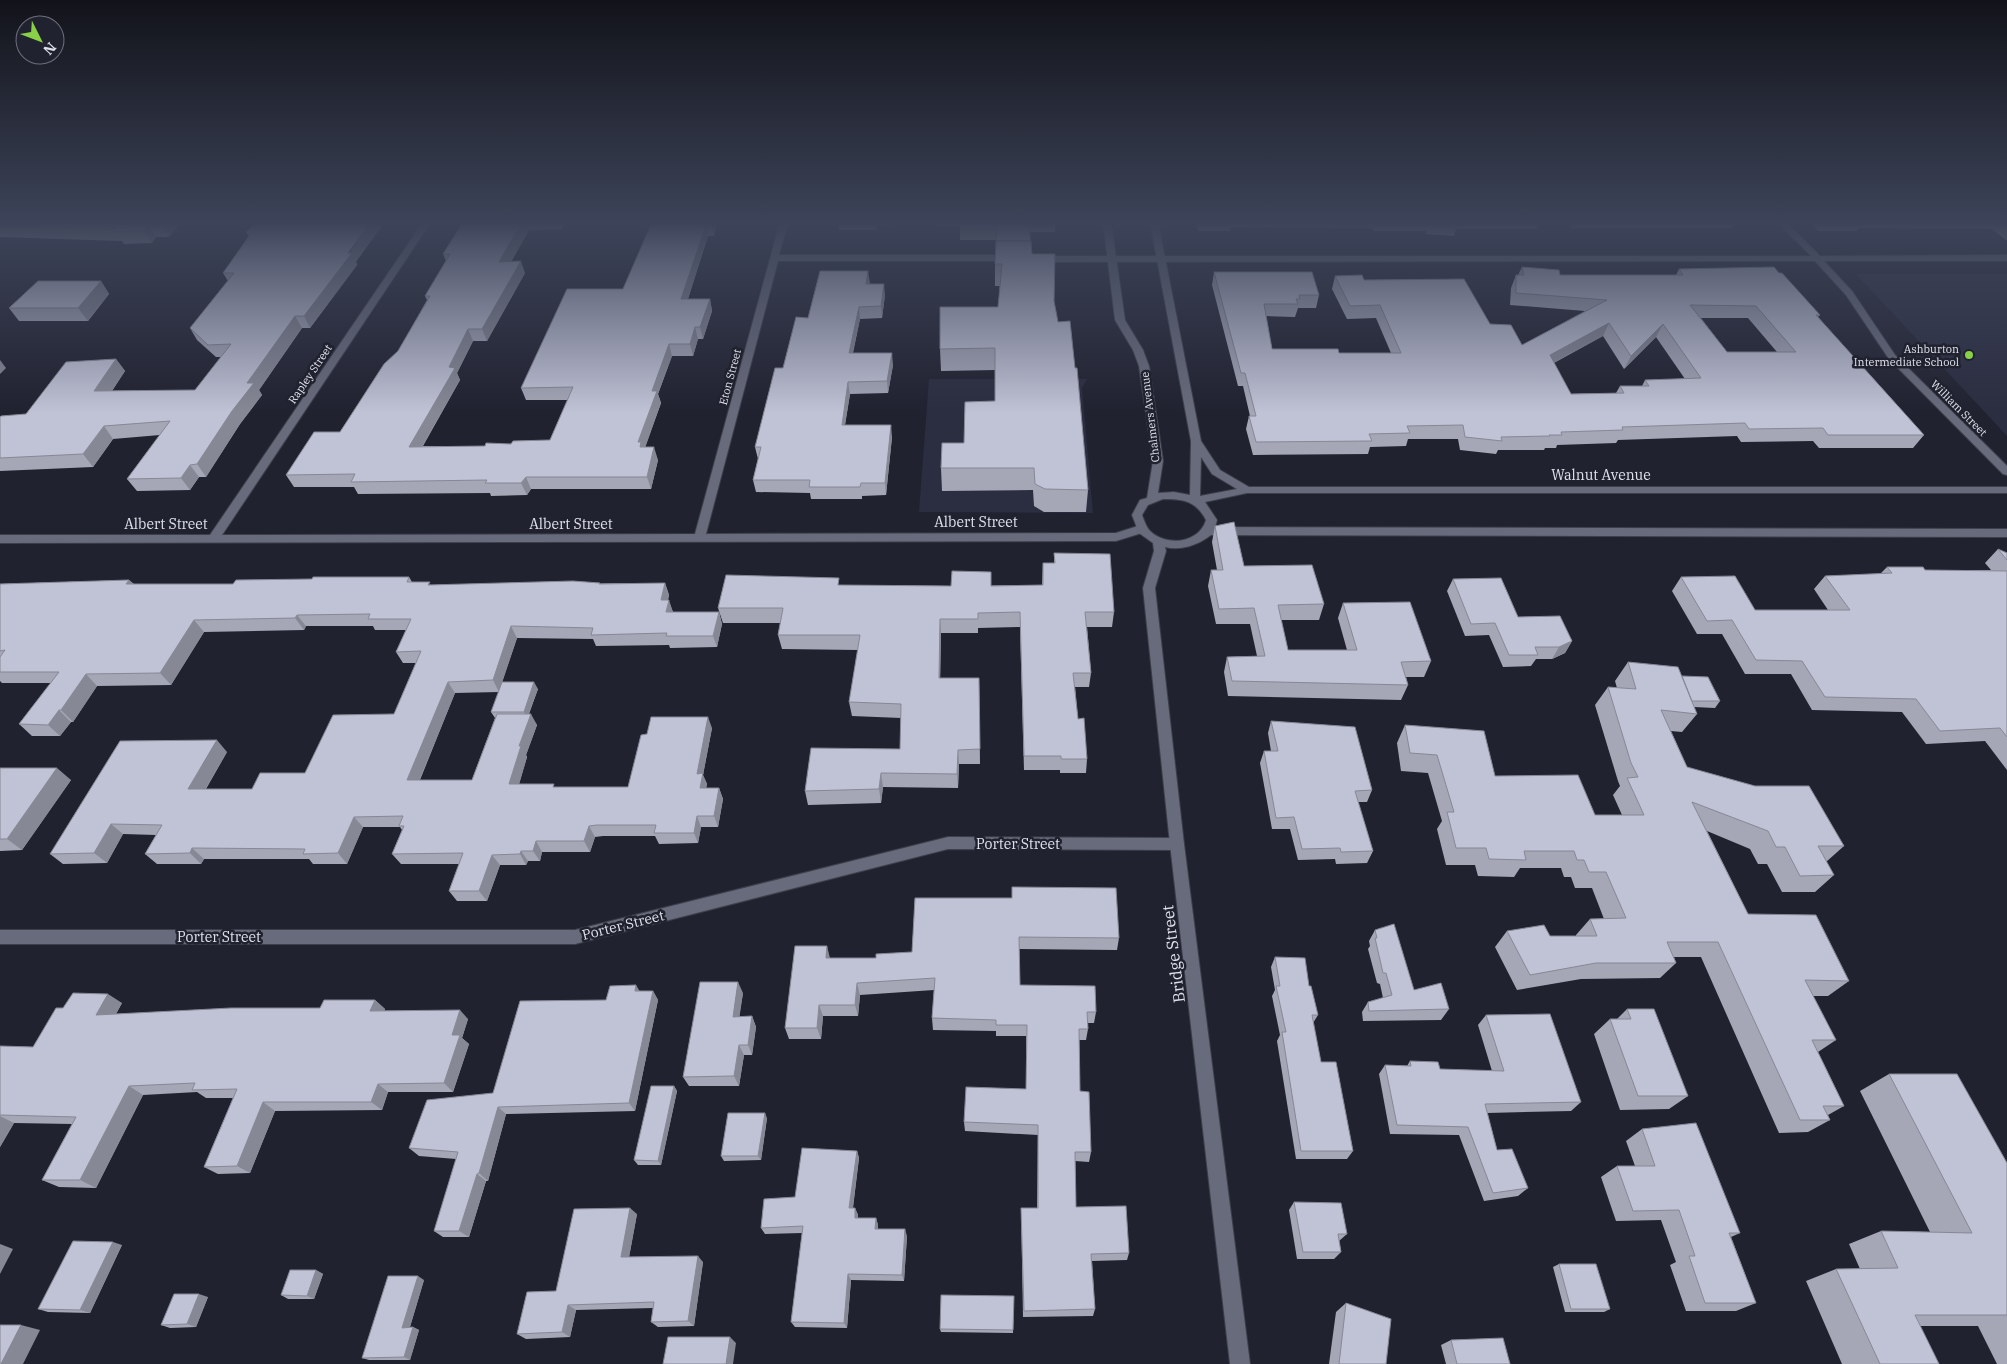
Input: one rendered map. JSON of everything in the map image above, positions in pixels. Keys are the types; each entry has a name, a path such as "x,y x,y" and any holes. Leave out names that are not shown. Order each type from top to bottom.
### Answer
{"street":[{"name":"Rapley Street","path":"213,539 384,286"},
{"name":"Eton Street","path":"699,538 767,286"},
{"name":"Chalmers Avenue","path":"1115,286 1120,320 1138,350 1144,366 1158,461 1152,498"},
{"path":"1165,286 1196,441 1195,500"},
{"name":"William Street","path":"1842,286 1892,357 2007,472"},
{"path":"1196,441 1216,472 1247,490"},
{"name":"Walnut Avenue","path":"1195,500 1247,490 2007,490"},
{"path":"1173,495 1195,500 1210,515 1211,523 1208,531 1202,538 1188,543 1170,544 1148,536 1141,529 1137,515 1139,508 1152,498 1173,495"},
{"name":"Albert Street","path":"0,540 1116,537 1141,529"},
{"path":"1208,531 2007,533"},
{"name":"Bridge Street","path":"1158,541 1160,551 1149,588 1177,844 1240,1364"},
{"name":"Porter Street","path":"0,937 575,937 948,844 1177,844"}],"shaded area":[{"name":"Ashburton Intermediate School","path":"1867,286 2007,286 2007,436"},
{"path":"929,379 1087,379 1082,388 1093,513 919,512"}],"building":[{"path":"33,286 97,286 78,308 9,308"},
{"path":"224,286 327,286 304,316 295,316 247,383 254,383 232,411 197,464 190,465 181,478 127,479 170,421 104,426 83,454 0,458 0,417 26,414 66,362 116,359 94,391 195,390 231,344 208,345 190,328"},
{"path":"431,286 507,286 482,329 468,329 449,367 455,368 409,447 485,446 486,443 511,444 513,441 550,440 573,387 521,388 567,289 623,289 624,286 686,286 681,299 710,299 700,327 695,327 690,344 669,344 652,391 657,391 638,442 641,442 640,447 654,447 647,477 526,477 521,483 485,483 487,480 351,482 355,474 286,475 314,432 340,432 384,364 398,351 430,296 425,296"},
{"path":"816,286 884,286 881,306 859,307 849,353 892,353 887,381 848,382 842,425 891,425 885,483 861,483 860,487 809,487 810,480 753,480 761,447 755,447 775,368 783,368 796,317 808,318"},
{"path":"1000,286 1054,286 1054,301 1058,322 1070,321 1075,368 1077,368 1088,490 1045,489 1035,484 1034,468 941,468 942,443 964,443 965,402 995,401 995,348 940,349 940,307 998,307"},
{"path":"1218,286 1316,286 1319,295 1299,295 1300,299 1296,299 1298,304 1264,304 1272,349 1338,349 1339,353 1401,353 1380,305 1350,306 1340,286 1468,286 1490,324 1511,325 1522,345 1607,300 1516,293 1516,286 1793,286 1820,315 1816,315 1924,435 1828,435 1823,428 1749,429 1745,423 1622,427 1623,430 1561,432 1562,435 1550,436 1501,437 1502,441 1465,437 1463,425 1407,426 1410,433 1369,434 1372,441 1256,442 1249,416 1256,416 1245,373 1241,373","holes":["1690,305 1756,306 1796,352 1727,352","1609,323 1631,356 1663,324 1701,378 1645,380 1649,386 1620,386 1624,393 1571,394 1550,355"]},
{"path":"1234,522 1244,566 1312,565 1324,604 1278,605 1288,650 1357,650 1343,603 1410,602 1431,661 1401,662 1408,685 1232,681 1227,657 1265,656 1254,608 1219,609 1211,570 1223,570 1215,526"},
{"path":"1998,549 2007,553 2007,560"},
{"path":"1054,553 1110,554 1114,612 1085,612 1091,673 1073,673 1078,719 1084,718 1087,759 1061,759 1061,756 1024,756 1020,612 978,613 978,619 940,619 939,678 979,678 980,749 958,750 957,774 881,773 879,789 805,791 811,748 900,749 901,704 849,702 860,635 778,635 783,608 718,608 726,575 839,578 838,585 951,586 952,571 991,572 991,586 1043,585 1043,563 1055,563"},
{"path":"1887,567 1923,567 1925,570 2007,571 2007,737 2000,728 1940,731 1916,699 1825,697 1802,661 1756,660 1732,620 1707,621 1681,577 1735,576 1755,610 1850,610 1825,576 1892,573"},
{"path":"313,577 409,577 407,582 430,582 428,585 573,581 599,584 665,583 661,600 669,600 666,612 719,612 713,636 666,636 667,633 591,635 593,628 511,626 493,680 448,682 407,780 472,780 497,714 531,714 519,746 521,746 509,784 554,784 553,787 628,787 641,735 647,734 651,717 708,717 697,774 703,773 700,788 719,788 714,816 697,816 694,833 654,833 656,825 597,825 589,826 584,841 536,841 533,851 521,851 520,854 492,855 479,891 449,891 463,853 392,854 404,826 399,826 403,816 354,817 338,853 303,854 305,849 192,848 190,853 145,854 162,825 111,824 94,853 50,854 120,741 217,740 188,789 252,789 260,773 305,773 333,715 394,714 421,651 396,652 411,619 368,619 370,614 194,620 160,673 86,674 48,725 19,724 59,672 0,672 0,657 5,650 0,651 0,584 129,580 126,584 233,584 236,580 312,579"},
{"path":"1501,578 1518,617 1560,616 1572,641 1559,647 1535,647 1538,655 1509,655 1495,623 1471,624 1453,579"},
{"path":"1628,662 1678,667 1697,714 1661,710 1687,767 1755,786 1809,786 1844,846 1818,846 1834,875 1800,876 1785,847 1776,847 1768,831 1692,802 1748,914 1816,915 1849,981 1805,980 1836,1040 1812,1040 1844,1106 1823,1106 1830,1120 1800,1120 1718,942 1667,942 1676,963 1596,963 1530,975 1507,931 1544,925 1550,936 1597,936 1590,919 1626,918 1606,872 1589,872 1584,860 1577,860 1574,851 1524,851 1526,860 1489,859 1486,848 1456,848 1447,812 1454,812 1437,755 1410,753 1405,725 1484,731 1495,776 1578,775 1595,815 1644,815 1627,778 1638,777 1631,763 1608,687 1636,689"},
{"path":"1682,676 1708,677 1720,701 1692,701"},
{"path":"502,682 534,682 524,712 491,712"},
{"path":"1271,721 1355,727 1372,790 1355,791 1373,851 1341,852 1340,848 1302,849 1294,817 1276,818 1264,751 1278,751"},
{"path":"0,768 57,768 7,839 0,839"},
{"path":"1012,887 1116,888 1119,938 1019,937 1020,985 1095,986 1096,1012 1087,1012 1088,1029 1079,1029 1080,1091 1089,1092 1091,1152 1075,1152 1076,1207 1126,1206 1129,1253 1091,1254 1095,1309 1024,1311 1021,1208 1038,1208 1038,1125 964,1122 966,1087 1026,1089 1027,1025 996,1025 996,1020 932,1018 935,978 857,983 855,1005 819,1005 817,1028 785,1028 795,946 827,946 826,958 876,958 876,954 912,952 915,898 1012,898"},
{"path":"1394,924 1414,990 1441,983 1449,1009 1369,1011 1368,1002 1392,995 1386,973 1383,973 1375,930"},
{"path":"1275,957 1305,958 1309,986 1311,986 1318,1015 1312,1015 1321,1062 1336,1062 1353,1151 1301,1151 1282,1032 1286,1032 1276,986 1280,986"},
{"path":"700,982 738,982 733,1017 752,1016 748,1045 739,1045 734,1076 683,1077"},
{"path":"636,985 635,991 653,991 629,1103 498,1107 479,1173 477,1174 459,1231 434,1231 458,1152 409,1148 427,1100 493,1093 520,1001 606,1000 610,986"},
{"path":"73,993 108,994 96,1015 231,1008 320,1008 324,1000 375,1000 370,1011 460,1010 452,1035 460,1035 444,1083 378,1084 371,1102 263,1102 237,1166 204,1167 237,1089 192,1090 195,1083 129,1086 80,1180 42,1180 76,1117 0,1115 0,1046 33,1047 56,1008 63,1008"},
{"path":"1627,1009 1654,1009 1688,1096 1638,1096 1610,1019 1631,1019"},
{"path":"1550,1014 1581,1102 1485,1104 1497,1150 1512,1149 1528,1188 1493,1193 1468,1127 1397,1125 1385,1065 1411,1066 1410,1061 1438,1062 1440,1069 1504,1071 1486,1015"},
{"path":"1889,1074 1957,1074 2007,1163 2007,1315 1915,1315 1939,1364 1880,1364 1836,1269 1898,1268 1881,1231 1972,1233"},
{"path":"651,1086 674,1086 658,1161 634,1160"},
{"path":"728,1113 765,1113 758,1156 721,1156"},
{"path":"1696,1123 1740,1233 1729,1233 1756,1303 1705,1303 1689,1256 1695,1256 1679,1210 1633,1211 1617,1166 1655,1166 1642,1129"},
{"path":"802,1148 857,1151 849,1208 855,1208 855,1218 876,1218 875,1229 905,1229 902,1275 848,1274 844,1323 791,1322 803,1226 761,1228 764,1199 795,1197"},
{"path":"1294,1202 1341,1203 1347,1234 1338,1234 1341,1252 1303,1252"},
{"path":"630,1208 621,1257 698,1256 688,1321 651,1322 654,1302 568,1305 562,1332 517,1334 527,1292 556,1291 574,1209"},
{"path":"73,1241 113,1242 80,1310 38,1309"},
{"path":"1559,1264 1596,1264 1610,1309 1571,1309"},
{"path":"290,1270 316,1270 307,1296 281,1295"},
{"path":"388,1276 418,1276 402,1328 413,1327 404,1357 362,1358"},
{"path":"174,1294 199,1294 187,1324 161,1325"},
{"path":"941,1295 1014,1296 1013,1330 940,1329"},
{"path":"1346,1303 1391,1319 1386,1364 1339,1364"},
{"path":"0,1325 21,1325 1,1364 0,1364"},
{"path":"668,1337 730,1337 726,1364 663,1364"},
{"path":"1503,1338 1510,1364 1457,1364 1451,1340"}],"place":[{"name":"Ashburton Intermediate School","path":"1969,355"}]}
